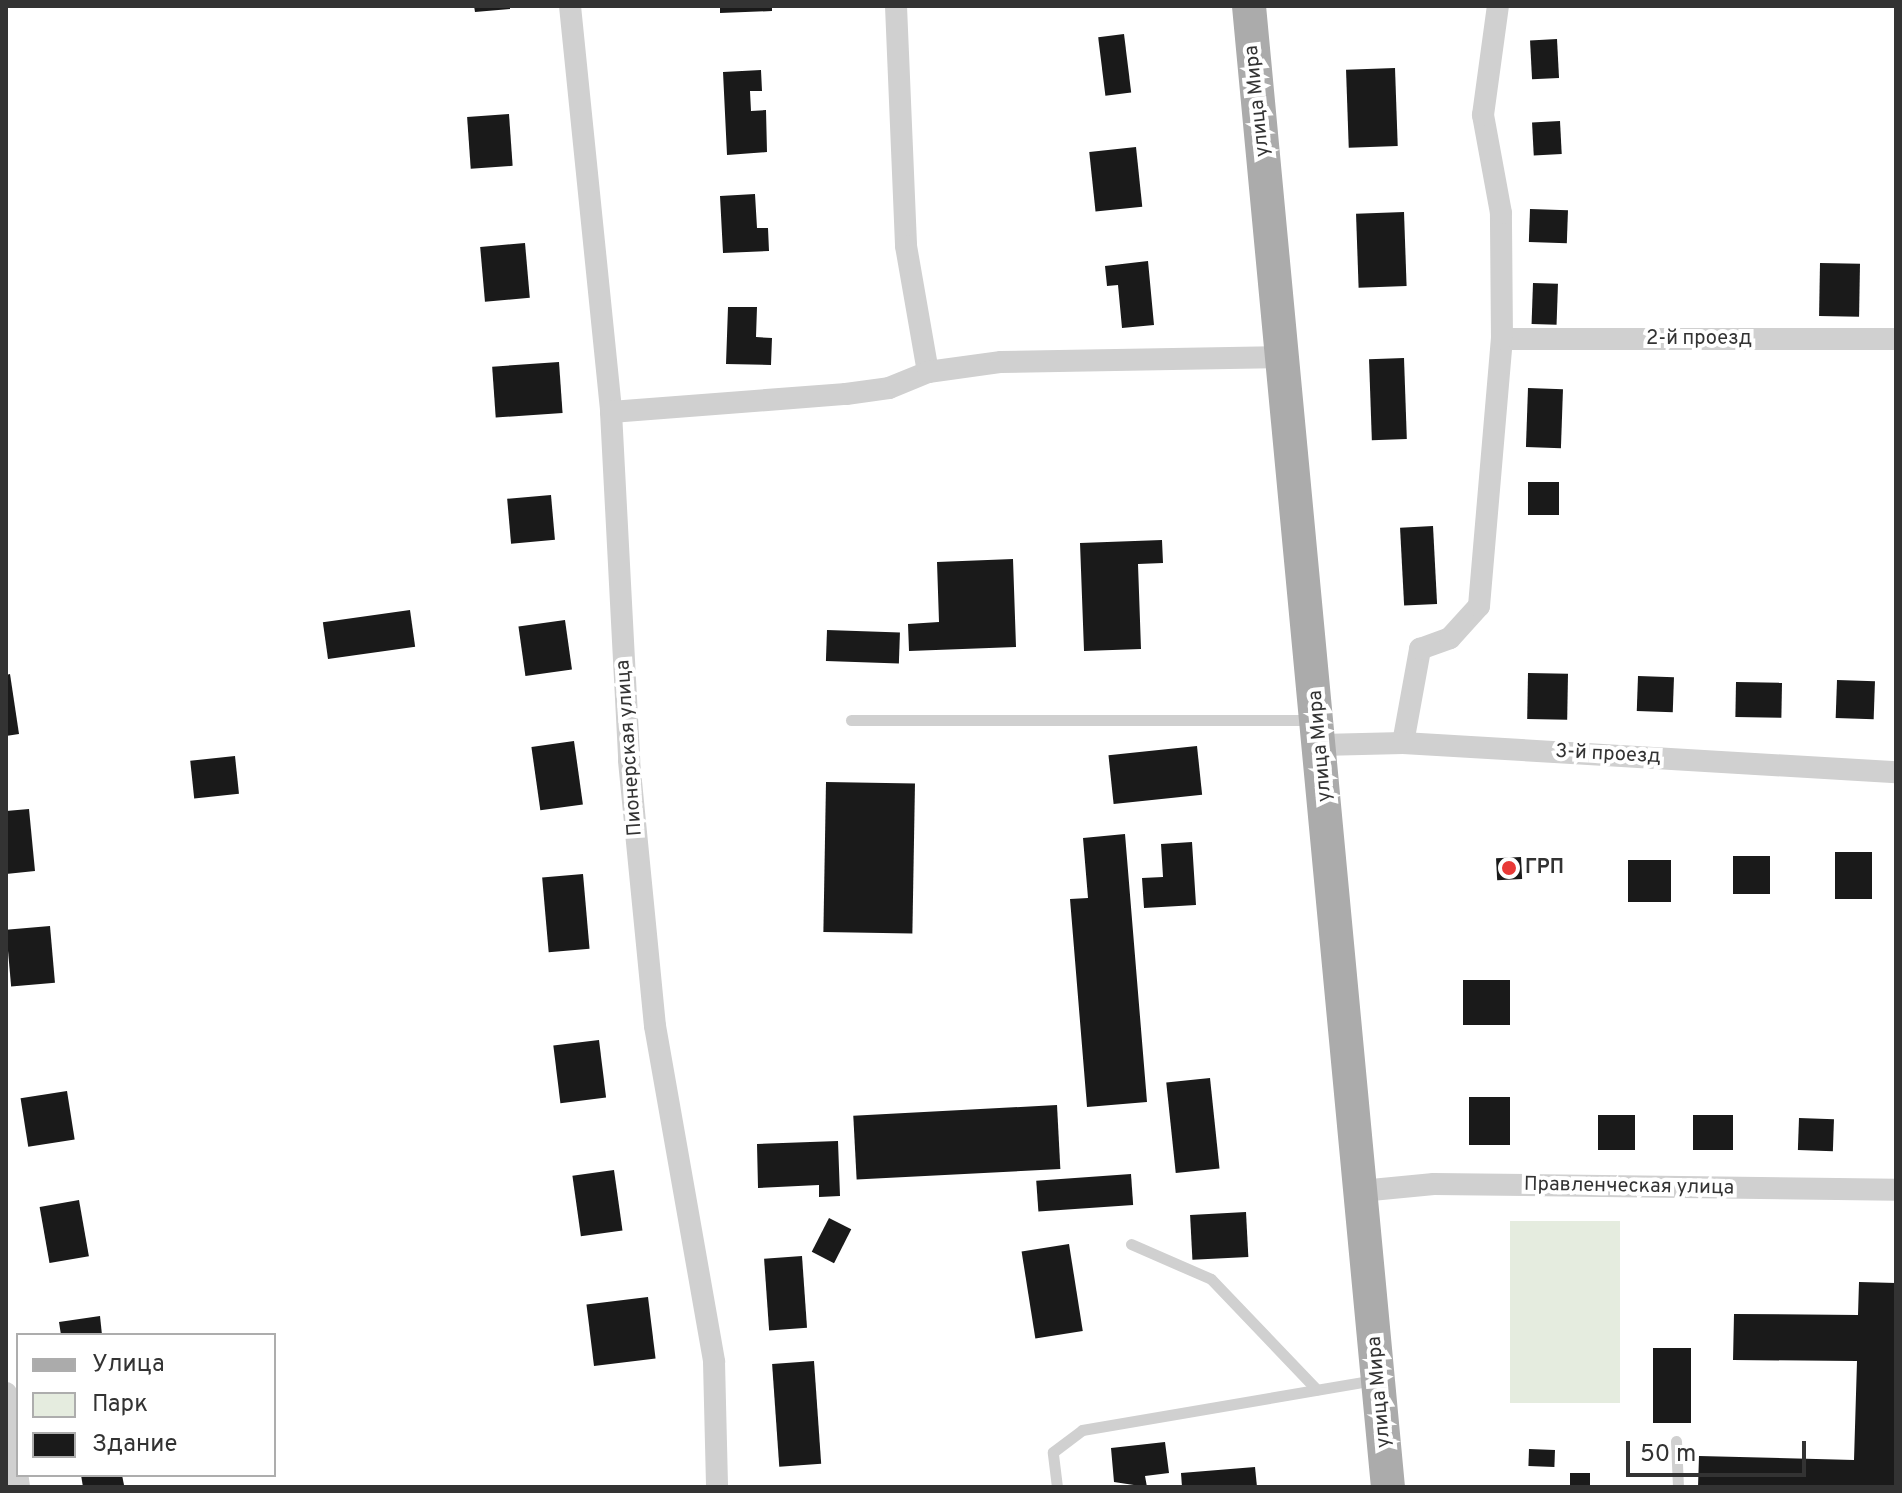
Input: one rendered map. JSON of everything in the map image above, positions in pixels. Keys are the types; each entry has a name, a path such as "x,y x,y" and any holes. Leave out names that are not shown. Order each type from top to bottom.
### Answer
{"main road":[{"name":"улица Мира","path":"1249,6 1285,357 1388,1487"}],"street":[{"name":"Пионерская улица","path":"570,6 611,412 629,761 655,1026 714,1362 717,1487"},
{"path":"896,6 906,246 928,372"},
{"path":"1403,743 1420,649 1466,626 1479,606 1502,339 1501,213 1483,115 1498,6"},
{"name":"2-й проезд","path":"1502,339 1896,339"},
{"path":"611,412 846,394 889,388 928,372 1001,362 1285,357"},
{"name":"3-й проезд","path":"1320,733 1403,743 1896,772"},
{"name":"Правленческая улица","path":"1361,1191 1434,1184 1896,1190"},
{"path":"6,1393 16,1465"}],"lane":[{"path":"851,720 1320,733"},
{"path":"1131,1244 1211,1279 1317,1390"},
{"path":"1057,1487 1053,1452 1082,1430 1378,1380"},
{"path":"1676,1441 1678,1487"}],"green space":[{"path":"1510,1221 1620,1221 1620,1403 1510,1403"}],"building":[{"path":"474,6 510,6 510,9 475,12"},
{"path":"720,6 772,6 772,11 720,13"},
{"path":"1124,34 1131,93 1105,96 1098,37"},
{"path":"1557,39 1559,78 1532,79 1530,40"},
{"path":"1395,68 1398,146 1349,148 1346,70"},
{"path":"761,70 762,91 750,91 751,111 766,110 767,152 727,155 723,72"},
{"path":"509,114 513,166 471,169 467,117"},
{"path":"1560,121 1562,154 1534,155 1532,122"},
{"path":"1136,147 1142,207 1096,212 1089,152"},
{"path":"755,194 757,228 768,228 769,251 723,253 720,196"},
{"path":"1530,209 1568,210 1567,243 1529,242"},
{"path":"1404,212 1407,286 1359,288 1356,214"},
{"path":"525,243 530,298 485,302 480,247"},
{"path":"1148,261 1154,325 1122,328 1118,285 1107,286 1105,266"},
{"path":"1820,263 1860,264 1859,317 1819,316"},
{"path":"1533,283 1558,284 1557,325 1532,324"},
{"path":"728,307 757,307 756,337 772,338 771,365 726,364"},
{"path":"1404,358 1407,439 1372,440 1369,359"},
{"path":"559,362 563,413 496,418 492,367"},
{"path":"1528,388 1563,389 1561,448 1526,447"},
{"path":"1528,482 1559,482 1559,515 1528,515"},
{"path":"551,495 555,540 511,544 507,499"},
{"path":"1433,526 1437,604 1404,606 1400,528"},
{"path":"1162,540 1163,563 1138,564 1141,649 1084,651 1080,543"},
{"path":"1013,559 1016,647 909,651 908,624 939,622 937,562"},
{"path":"410,610 415,647 328,659 323,622"},
{"path":"565,620 572,670 525,676 518,627"},
{"path":"827,630 900,633 899,664 826,661"},
{"path":"1528,673 1568,674 1567,720 1527,719"},
{"path":"10,674 19,734 6,736 6,675"},
{"path":"1638,676 1674,677 1673,712 1637,711"},
{"path":"1837,680 1875,681 1874,719 1836,718"},
{"path":"1736,682 1782,683 1781,718 1735,717"},
{"path":"574,741 583,804 540,810 531,747"},
{"path":"1197,746 1202,795 1114,804 1108,755"},
{"path":"235,756 239,794 194,798 190,761"},
{"path":"826,782 915,784 912,934 823,932"},
{"path":"29,809 35,871 6,874 6,811"},
{"path":"1125,834 1147,1102 1087,1107 1070,899 1088,898 1083,838"},
{"path":"1192,842 1196,905 1144,908 1142,878 1163,877 1161,844"},
{"path":"1835,852 1872,852 1872,899 1835,899"},
{"path":"1733,856 1770,856 1770,894 1733,894"},
{"name":"ГРП","path":"1521,857 1522,879 1497,880 1496,858"},
{"path":"1628,860 1671,860 1671,902 1628,902"},
{"path":"583,874 590,949 549,952 542,878"},
{"path":"50,926 55,983 11,987 6,930"},
{"path":"1463,980 1510,980 1510,1025 1463,1025"},
{"path":"599,1040 606,1098 560,1103 553,1046"},
{"path":"1210,1078 1220,1169 1176,1173 1166,1083"},
{"path":"67,1091 75,1139 28,1147 21,1098"},
{"path":"1469,1097 1510,1097 1510,1145 1469,1145"},
{"path":"1057,1105 1060,1169 857,1180 853,1116"},
{"path":"1598,1115 1635,1115 1635,1150 1598,1150"},
{"path":"1693,1115 1733,1115 1733,1150 1693,1150"},
{"path":"1799,1118 1834,1119 1833,1151 1798,1150"},
{"path":"838,1141 840,1196 819,1197 819,1185 758,1188 757,1144"},
{"path":"614,1170 622,1230 581,1236 572,1176"},
{"path":"1131,1174 1133,1205 1038,1212 1036,1181"},
{"path":"79,1200 89,1256 50,1263 40,1207"},
{"path":"1246,1212 1248,1257 1192,1260 1190,1215"},
{"path":"829,1218 851,1229 834,1263 812,1252"},
{"path":"1069,1244 1083,1331 1035,1338 1022,1252"},
{"path":"802,1256 807,1328 769,1330 764,1259"},
{"path":"1859,1282 1896,1283 1896,1487 1698,1487 1699,1456 1854,1460 1857,1361 1733,1360 1734,1314 1858,1315"},
{"path":"648,1297 656,1359 594,1366 586,1305"},
{"path":"100,1316 102,1333 61,1333 59,1322"},
{"path":"1653,1348 1691,1348 1691,1423 1653,1423"},
{"path":"814,1361 821,1464 779,1467 772,1364"},
{"path":"1165,1442 1169,1473 1145,1476 1147,1487 1114,1482 1111,1448"},
{"path":"1529,1449 1555,1450 1554,1467 1528,1466"},
{"path":"1255,1467 1257,1487 1182,1487 1181,1473"},
{"path":"1570,1473 1590,1473 1590,1487 1570,1487"},
{"path":"81,1477 122,1477 124,1485 83,1487"}],"place":[{"name":"ГРП","path":"1509,868"}]}
